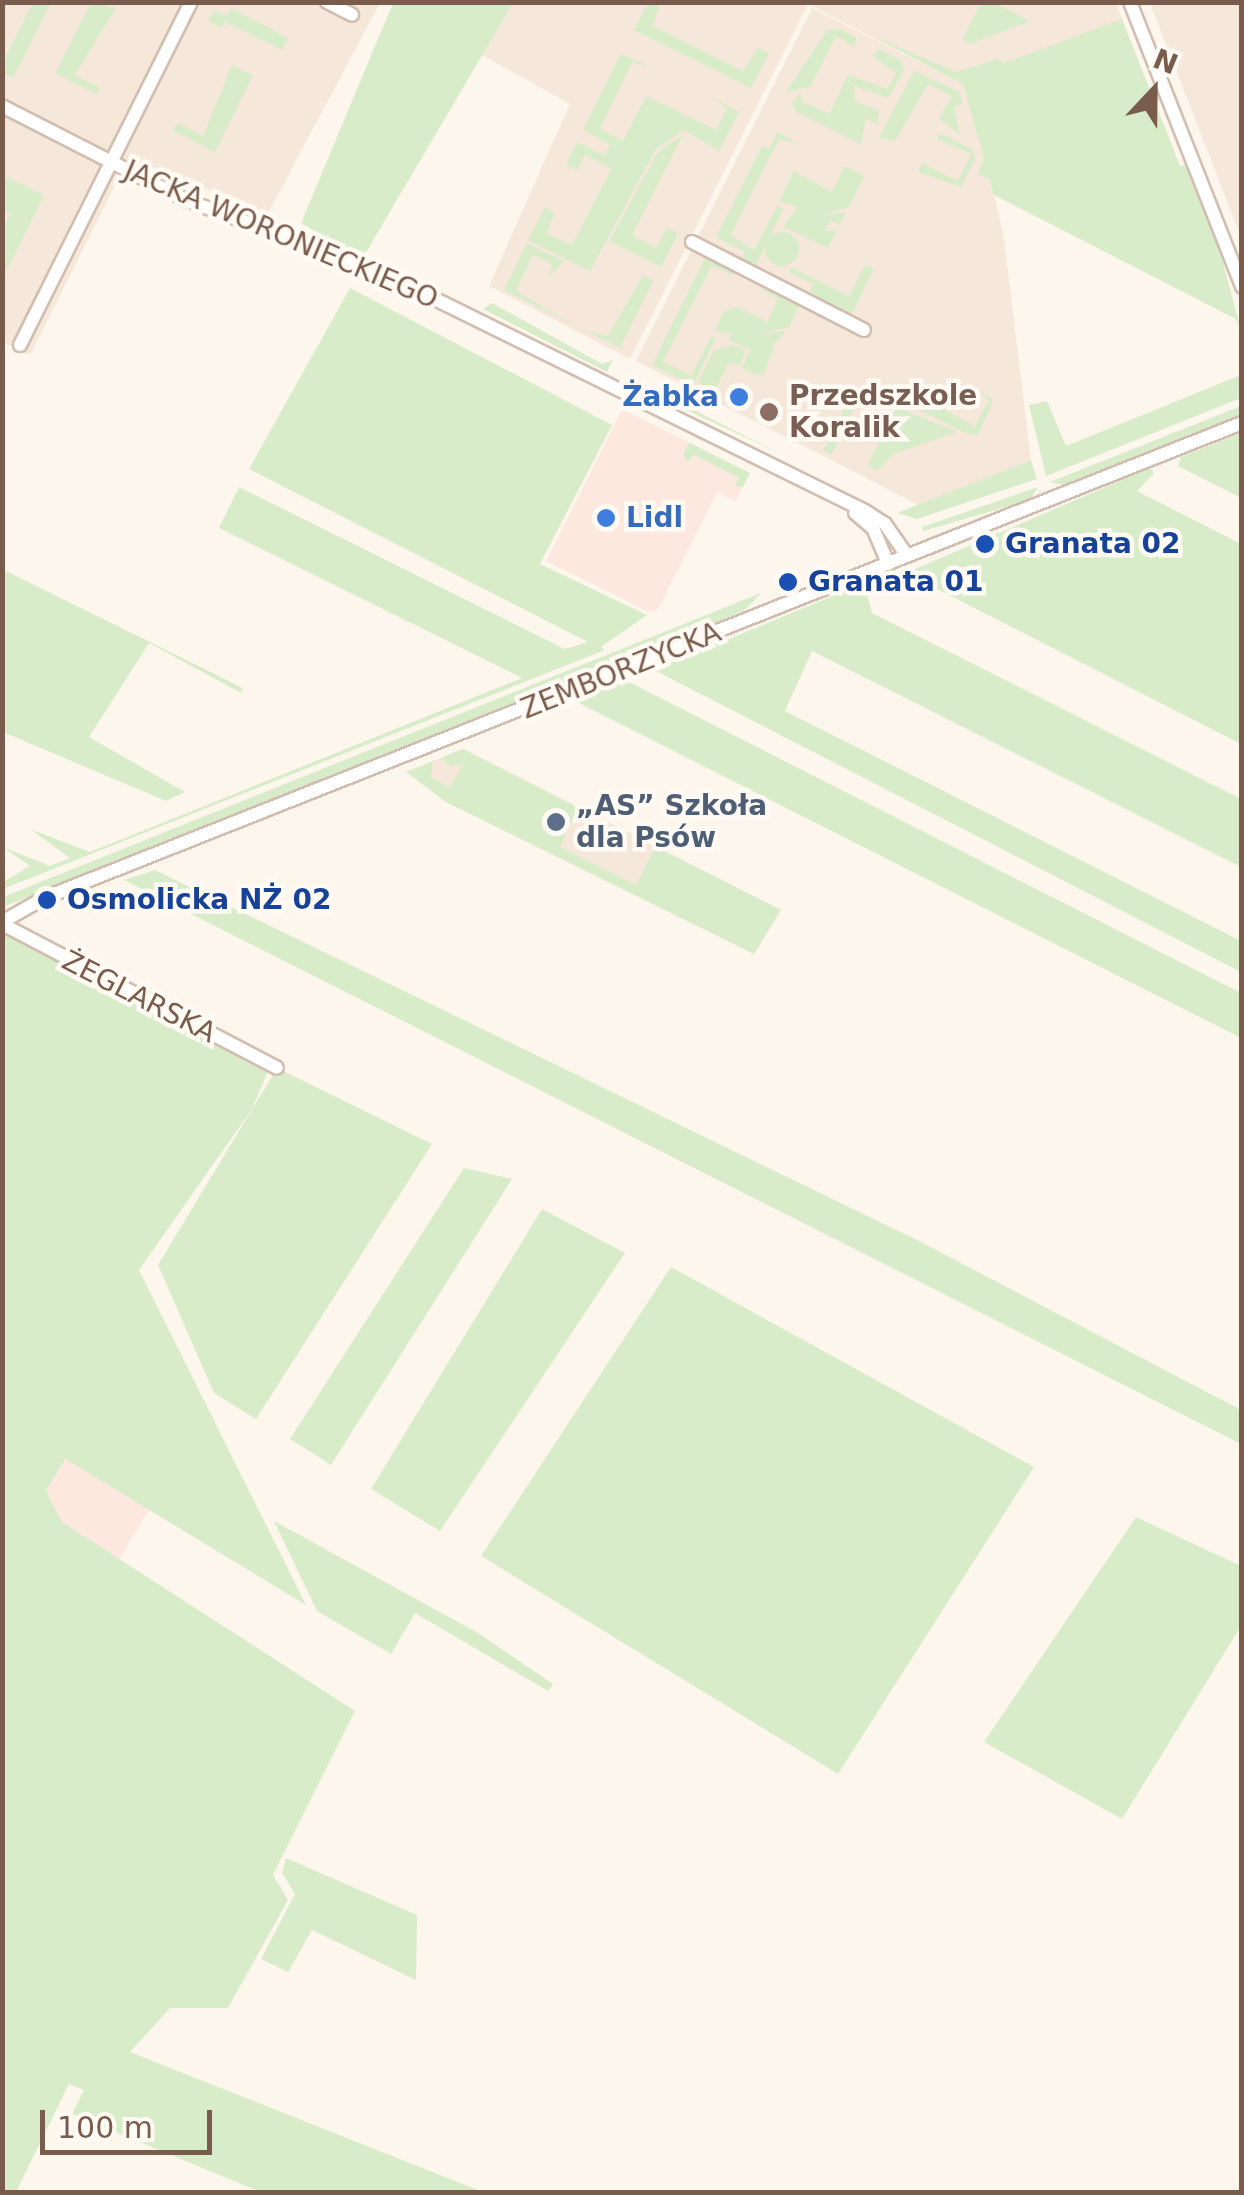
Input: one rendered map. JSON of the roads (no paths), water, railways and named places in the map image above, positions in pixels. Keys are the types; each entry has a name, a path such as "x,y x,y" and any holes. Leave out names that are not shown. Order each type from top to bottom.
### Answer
{"street":[{"path":"20,346 191,2"},
{"path":"328,2 352,14"},
{"path":"1130,2 1242,287"},
{"name":"JACKA WORONIECKIEGO","path":"2,106 188,201 361,263 454,309 886,524 907,556"},
{"path":"692,242 864,330"},
{"name":"ZEMBORZYCKA","path":"2,923 44,898 1242,423"},
{"path":"846,504 873,528 888,564"},
{"name":"ŻEGLARSKA","path":"2,923 277,1068"}],"place":[{"name":"Żabka","path":"739,397"},
{"name":"Przedszkole Koralik","path":"769,412"},
{"name":"Lidl","path":"606,518"},
{"name":"Granata 02","path":"985,544"},
{"name":"Granata 01","path":"788,582"},
{"name":"„AS” Szkoła dla Psów","path":"556,822"},
{"name":"Osmolicka NŻ 02","path":"47,900"}]}
